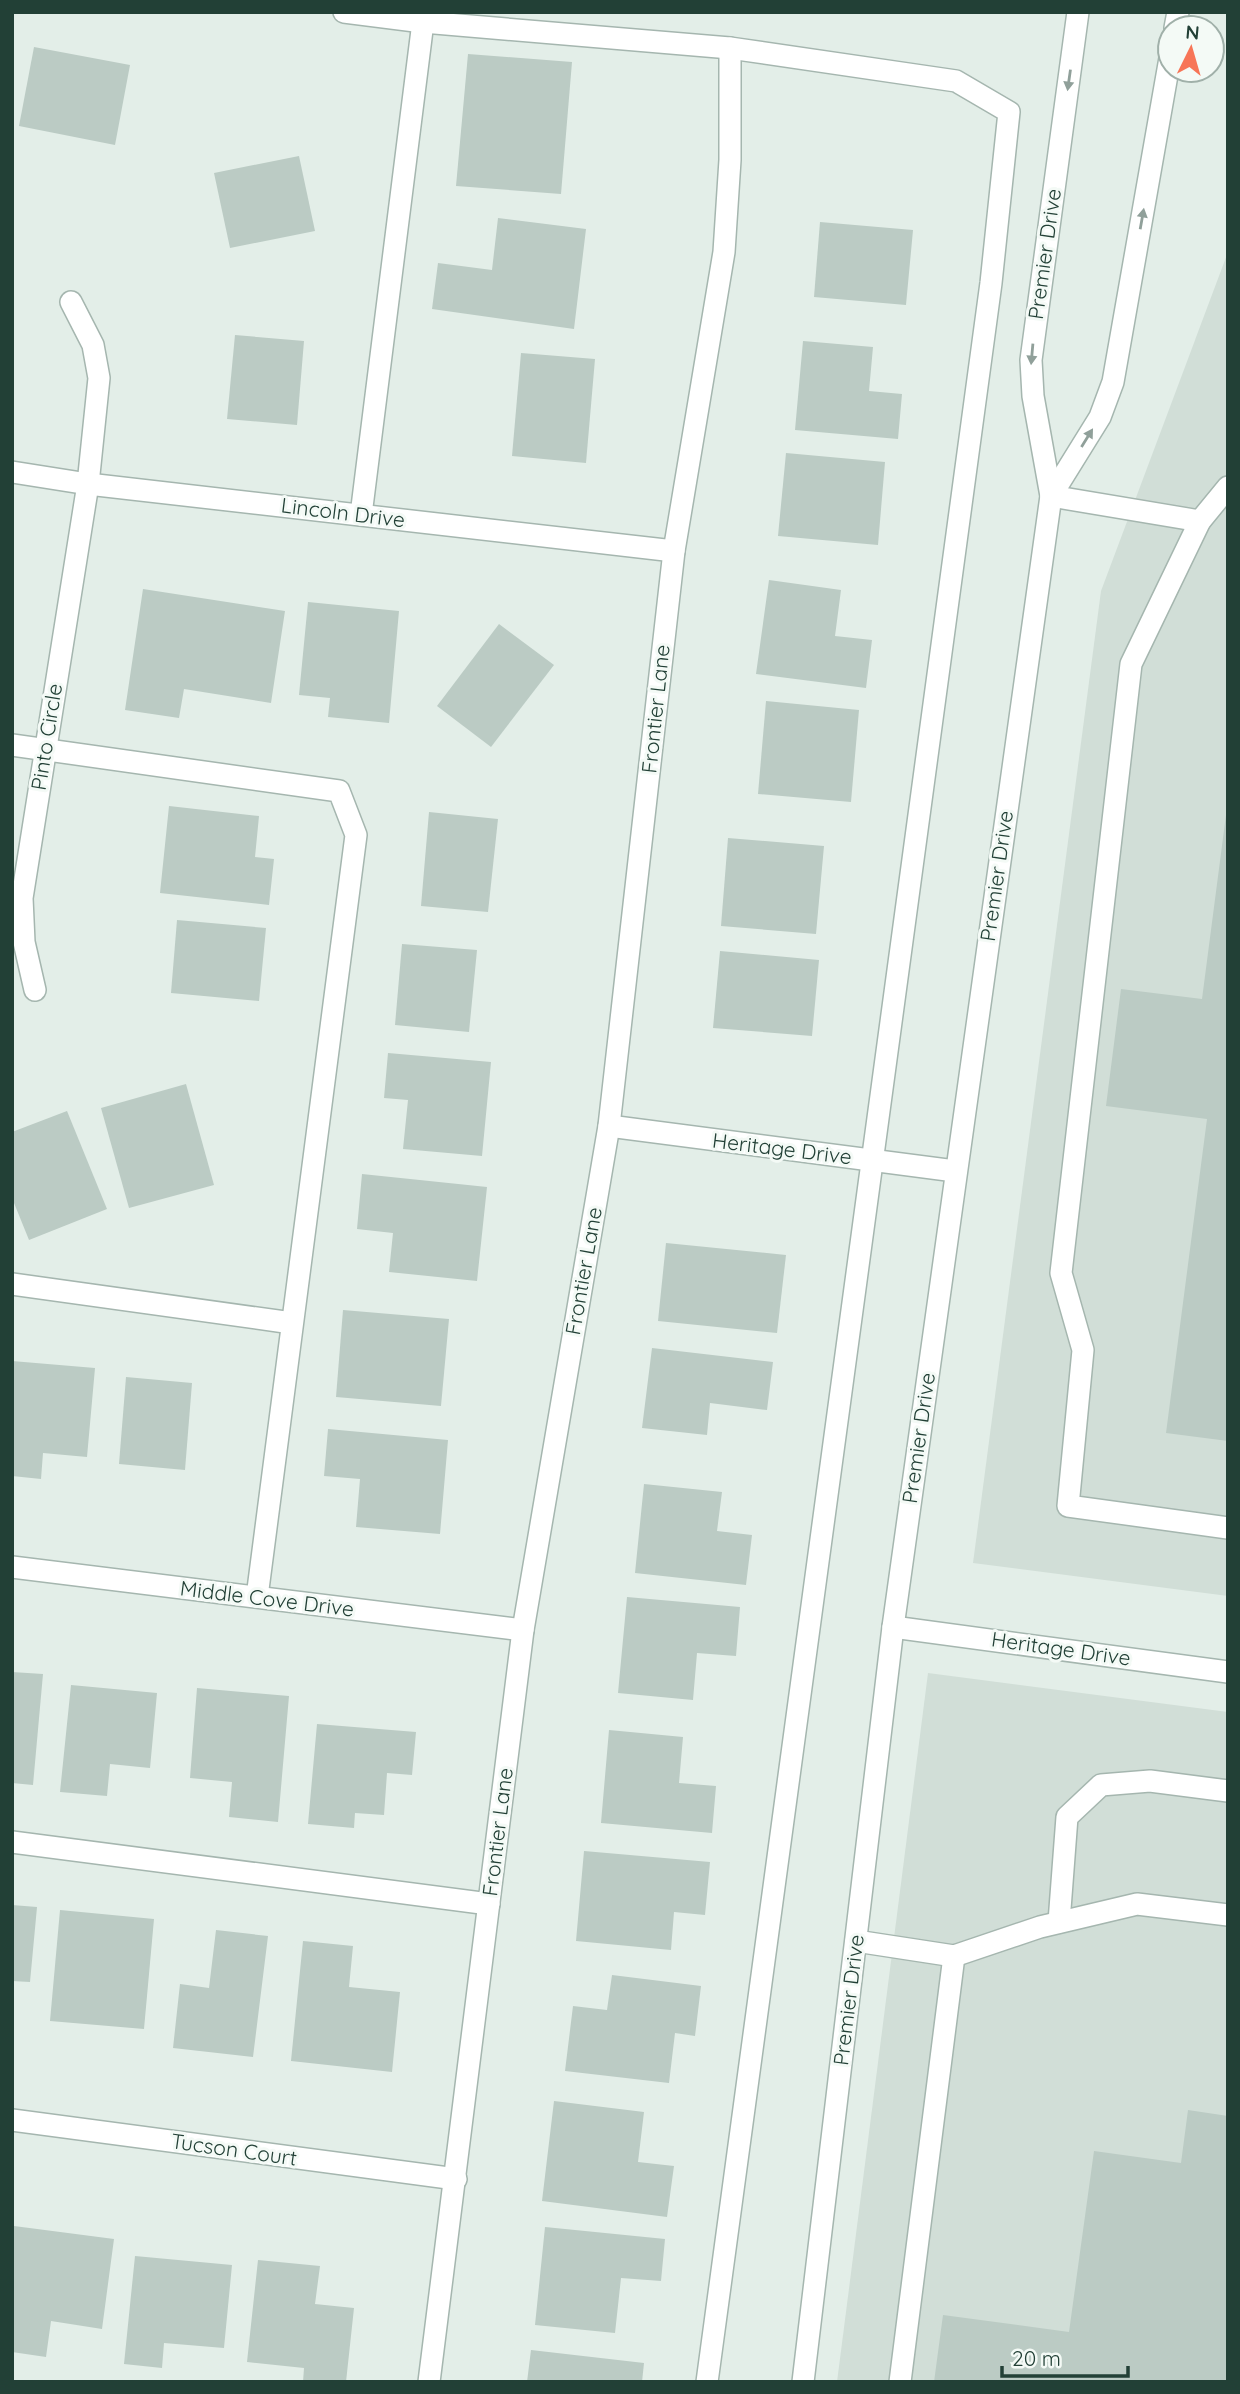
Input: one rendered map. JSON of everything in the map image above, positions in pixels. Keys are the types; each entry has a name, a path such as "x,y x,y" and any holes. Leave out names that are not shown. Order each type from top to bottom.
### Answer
{"street":[{"path":"344,12 423,22 730,48 956,81 1009,112 991,283 707,2382"},
{"name":"Premier Drive","path":"803,2382 893,1627 1051,496 1032,396 1031,360 1078,12"},
{"path":"361,515 423,22"},
{"name":"Frontier Lane","path":"429,2382 523,1630 609,1126 674,551 724,252 730,160 730,48"},
{"name":"Premier Drive","path":"1051,496 1100,417 1113,382 1165,84"},
{"name":"Pinto Circle","path":"35,990 24,942 22,898 88,484 99,378 93,345 72,302"},
{"name":"Lincoln Drive","path":"12,472 88,484 674,551"},
{"path":"1228,487 1200,520 1131,664 1061,1273 1083,1350 1068,1506 1228,1528"},
{"path":"1051,496 1200,520"},
{"path":"12,746 339,791 356,835 257,1597"},
{"name":"Heritage Drive","path":"609,1126 955,1171"},
{"path":"12,1284 292,1323"},
{"name":"Middle Cove Drive","path":"12,1567 523,1630"},
{"name":"Heritage Drive","path":"893,1627 1228,1672"},
{"path":"1059,1922 1067,1817 1101,1785 1150,1781 1228,1791"},
{"path":"12,1842 489,1904"},
{"path":"856,1941 954,1956 1059,1922 1136,1904 1228,1915"},
{"path":"900,2382 954,1956"},
{"name":"Tucson Court","path":"12,2120 456,2179"}],"shaded area":[{"path":"1228,252 1228,1596 973,1563 1101,591"},
{"path":"928,1673 1228,1712 1228,2382 837,2382"}],"building":[{"path":"34,47 130,65 115,145 19,126"},
{"path":"468,54 572,62 561,194 456,186"},
{"path":"299,156 315,231 230,248 214,173"},
{"path":"498,218 586,229 574,329 432,309 438,263 492,270"},
{"path":"820,222 913,230 906,305 814,297"},
{"path":"235,335 304,341 297,425 227,419"},
{"path":"803,341 873,347 869,391 902,394 898,439 795,430"},
{"path":"521,353 595,359 586,463 512,456"},
{"path":"786,453 885,462 878,545 778,536"},
{"path":"769,580 841,590 835,636 872,640 866,688 756,674"},
{"path":"143,589 285,611 271,703 184,689 179,718 125,710"},
{"path":"308,602 399,611 389,723 328,717 330,698 299,695"},
{"path":"499,624 554,665 491,747 437,706"},
{"path":"766,701 859,710 851,802 758,794"},
{"path":"169,806 259,816 255,857 274,859 269,905 160,893"},
{"path":"429,812 498,819 488,912 421,906"},
{"path":"1226,815 1228,1441 1166,1433 1207,1119 1106,1106 1121,989 1202,999"},
{"path":"728,838 824,846 816,934 721,926"},
{"path":"177,920 266,928 259,1001 171,993"},
{"path":"402,944 477,950 469,1032 395,1025"},
{"path":"720,951 819,960 812,1036 713,1028"},
{"path":"388,1053 491,1062 482,1156 403,1149 408,1100 384,1098"},
{"path":"186,1084 214,1185 129,1208 101,1108"},
{"path":"67,1111 107,1209 29,1240 12,1198 12,1132"},
{"path":"362,1174 487,1187 477,1281 389,1272 393,1233 357,1229"},
{"path":"666,1243 786,1255 777,1333 658,1321"},
{"path":"343,1310 449,1319 441,1406 336,1397"},
{"path":"652,1348 773,1362 767,1410 710,1403 707,1435 642,1428"},
{"path":"12,1361 95,1368 87,1457 43,1453 41,1479 12,1476"},
{"path":"126,1377 192,1383 185,1470 119,1464"},
{"path":"328,1429 448,1440 440,1534 356,1527 360,1479 324,1476"},
{"path":"644,1484 722,1492 717,1531 752,1535 746,1585 635,1573"},
{"path":"627,1597 740,1607 736,1656 697,1653 693,1700 618,1693"},
{"path":"12,1672 43,1674 33,1785 12,1783"},
{"path":"71,1685 157,1693 150,1768 110,1764 107,1796 60,1792"},
{"path":"197,1688 289,1696 278,1822 229,1817 232,1782 190,1778"},
{"path":"317,1724 416,1732 412,1775 387,1773 384,1815 355,1813 354,1828 308,1824"},
{"path":"609,1730 683,1737 679,1783 716,1786 712,1833 601,1823"},
{"path":"584,1851 710,1862 705,1915 674,1912 671,1950 576,1941"},
{"path":"12,1905 37,1907 30,1982 12,1981"},
{"path":"60,1910 154,1919 144,2029 50,2021"},
{"path":"216,1930 268,1936 253,2057 173,2048 180,1984 209,1988"},
{"path":"303,1941 353,1946 349,1987 400,1992 392,2072 291,2061"},
{"path":"612,1975 701,1986 695,2036 675,2033 669,2083 565,2071 573,2006 607,2010"},
{"path":"554,2101 644,2112 638,2162 674,2166 667,2217 542,2201"},
{"path":"1188,2110 1228,2116 1228,2382 934,2382 943,2315 1069,2332 1094,2151 1181,2163"},
{"path":"14,2226 114,2239 102,2329 51,2321 46,2357 12,2352"},
{"path":"545,2227 665,2239 661,2281 621,2278 615,2333 535,2325"},
{"path":"135,2256 232,2265 224,2348 164,2343 162,2368 124,2364"},
{"path":"258,2260 320,2266 315,2304 354,2308 346,2382 303,2382 304,2368 247,2362"},
{"path":"531,2350 644,2363 642,2382 527,2382"}]}
